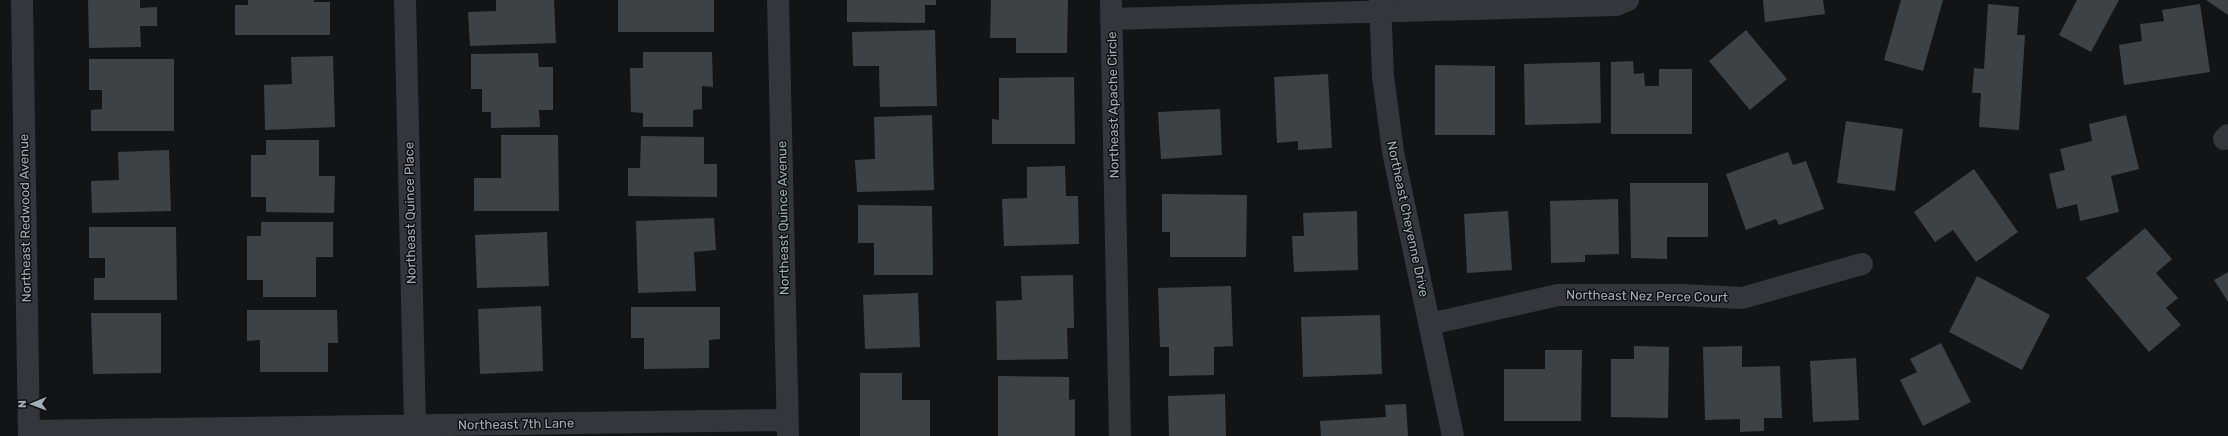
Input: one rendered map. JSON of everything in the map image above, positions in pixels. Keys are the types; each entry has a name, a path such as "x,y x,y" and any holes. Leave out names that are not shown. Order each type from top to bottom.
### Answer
{"street":[{"name":"Northeast Redwood Avenue","path":"22,0 29,433"},
{"name":"Northeast Quince Place","path":"405,0 415,425"},
{"name":"Northeast Quince Avenue","path":"778,0 788,428"},
{"name":"Northeast Apache Circle","path":"1120,436 1111,10 1380,6 1616,5 1628,0"},
{"name":"Northeast Cheyenne Drive","path":"1380,6 1383,76 1393,152 1454,436"},
{"name":"Northeast Nez Perce Court","path":"1430,324 1558,295 1682,294 1742,298 1862,264"},
{"name":"Northeast 7th Lane","path":"29,433 415,425 788,428"}],"building":[{"path":"88,0 140,0 140,8 157,7 157,26 140,26 141,47 89,48"},
{"path":"248,0 314,0 314,2 330,2 330,35 235,35 235,5 248,5"},
{"path":"496,0 554,0 556,43 470,46 468,12 496,11"},
{"path":"618,0 714,0 714,32 618,32"},
{"path":"847,0 936,0 936,5 925,5 925,23 847,22"},
{"path":"991,0 1068,0 1067,53 1016,53 1016,38 990,38"},
{"path":"1763,0 1823,0 1825,14 1765,22"},
{"path":"1901,0 1943,0 1923,71 1884,60"},
{"path":"2077,0 2119,0 2091,52 2059,35"},
{"path":"2206,0 2228,0 2228,15"},
{"path":"1988,4 2019,7 2017,35 2025,35 2019,130 1979,127 1981,93 1972,93 1974,68 1984,69"},
{"path":"2200,4 2210,72 2124,85 2119,45 2142,41 2140,24 2164,21 2162,10"},
{"path":"935,30 937,106 880,107 879,66 853,66 852,32"},
{"path":"1746,30 1787,79 1750,110 1709,61"},
{"path":"643,52 712,52 713,87 702,86 702,109 693,110 693,127 643,127 643,113 631,112 630,68 643,68"},
{"path":"538,53 539,67 553,67 553,110 539,110 540,127 491,128 491,112 482,112 482,89 471,89 471,54"},
{"path":"333,56 335,127 265,130 264,85 292,84 291,57"},
{"path":"89,59 174,59 174,131 91,131 91,110 102,109 102,90 89,90"},
{"path":"1633,61 1634,74 1644,73 1645,86 1659,86 1659,69 1692,69 1692,134 1611,134 1611,62"},
{"path":"1600,62 1601,123 1525,125 1524,64"},
{"path":"1435,65 1495,66 1495,135 1435,135"},
{"path":"1328,74 1332,148 1298,150 1298,141 1277,143 1274,77"},
{"path":"1074,77 1075,144 992,144 992,119 999,120 999,78"},
{"path":"1220,109 1222,155 1161,159 1158,112"},
{"path":"932,115 934,190 857,192 855,160 875,159 874,117"},
{"path":"2126,115 2139,169 2111,176 2119,212 2080,221 2077,204 2057,209 2049,174 2065,170 2060,149 2092,141 2089,124"},
{"path":"1846,121 1903,129 1895,191 1837,183"},
{"path":"501,135 558,135 559,211 474,211 474,178 501,178"},
{"path":"641,136 704,137 704,164 717,164 717,197 628,196 628,168 640,168"},
{"path":"266,140 319,140 319,176 335,176 334,213 266,212 266,197 251,197 251,155 266,155"},
{"path":"169,150 171,211 92,213 91,181 119,180 118,152"},
{"path":"1788,152 1793,165 1806,161 1824,209 1779,225 1776,219 1746,230 1726,174"},
{"path":"1065,166 1066,196 1078,196 1079,244 1004,246 1002,199 1027,198 1027,167"},
{"path":"1974,169 2018,232 1976,262 1953,230 1935,242 1914,212"},
{"path":"1630,183 1708,183 1708,237 1667,237 1667,259 1631,258"},
{"path":"1162,194 1247,195 1246,257 1170,257 1170,232 1162,232"},
{"path":"1618,199 1619,254 1585,255 1585,262 1551,263 1550,201"},
{"path":"858,205 932,206 933,275 874,275 874,243 858,243"},
{"path":"1357,211 1358,270 1294,272 1292,236 1304,236 1303,213"},
{"path":"1508,211 1512,270 1467,273 1464,214"},
{"path":"714,218 716,250 694,252 696,291 638,293 636,221"},
{"path":"261,222 333,222 333,257 316,257 316,297 263,297 263,280 247,280 247,236 261,236"},
{"path":"89,227 176,227 177,300 94,300 94,278 105,278 105,258 89,258"},
{"path":"2145,228 2172,259 2156,273 2178,298 2166,308 2181,325 2149,352 2086,278"},
{"path":"547,232 549,286 477,288 475,235"},
{"path":"2228,272 2228,302 2214,280"},
{"path":"1073,275 1074,328 1067,328 1068,359 997,360 996,301 1022,300 1021,276"},
{"path":"1977,276 2050,315 2022,370 1949,332"},
{"path":"1231,286 1233,346 1214,347 1214,375 1169,376 1169,347 1160,347 1158,288"},
{"path":"918,293 920,347 865,349 863,295"},
{"path":"541,306 543,371 480,374 478,309"},
{"path":"631,307 720,307 720,339 709,340 709,368 644,369 644,338 631,338"},
{"path":"247,310 337,310 338,343 328,343 328,372 260,372 260,340 247,341"},
{"path":"91,313 161,313 161,373 93,374"},
{"path":"1380,315 1382,374 1303,377 1301,317"},
{"path":"1941,343 1971,402 1923,426 1900,380 1917,372 1910,359"},
{"path":"1634,346 1669,347 1668,418 1611,417 1611,359 1634,359"},
{"path":"1742,346 1742,367 1780,366 1782,418 1764,418 1764,431 1740,432 1740,419 1705,420 1703,347"},
{"path":"1545,350 1582,350 1581,421 1504,421 1504,369 1545,369"},
{"path":"1856,358 1859,420 1813,422 1810,361"},
{"path":"860,373 902,373 902,400 930,400 930,436 860,436"},
{"path":"998,376 1069,377 1069,400 1075,399 1075,436 998,436"},
{"path":"1225,394 1226,436 1169,436 1168,396"},
{"path":"1406,404 1408,436 1321,436 1320,421 1386,417 1385,405"}]}
